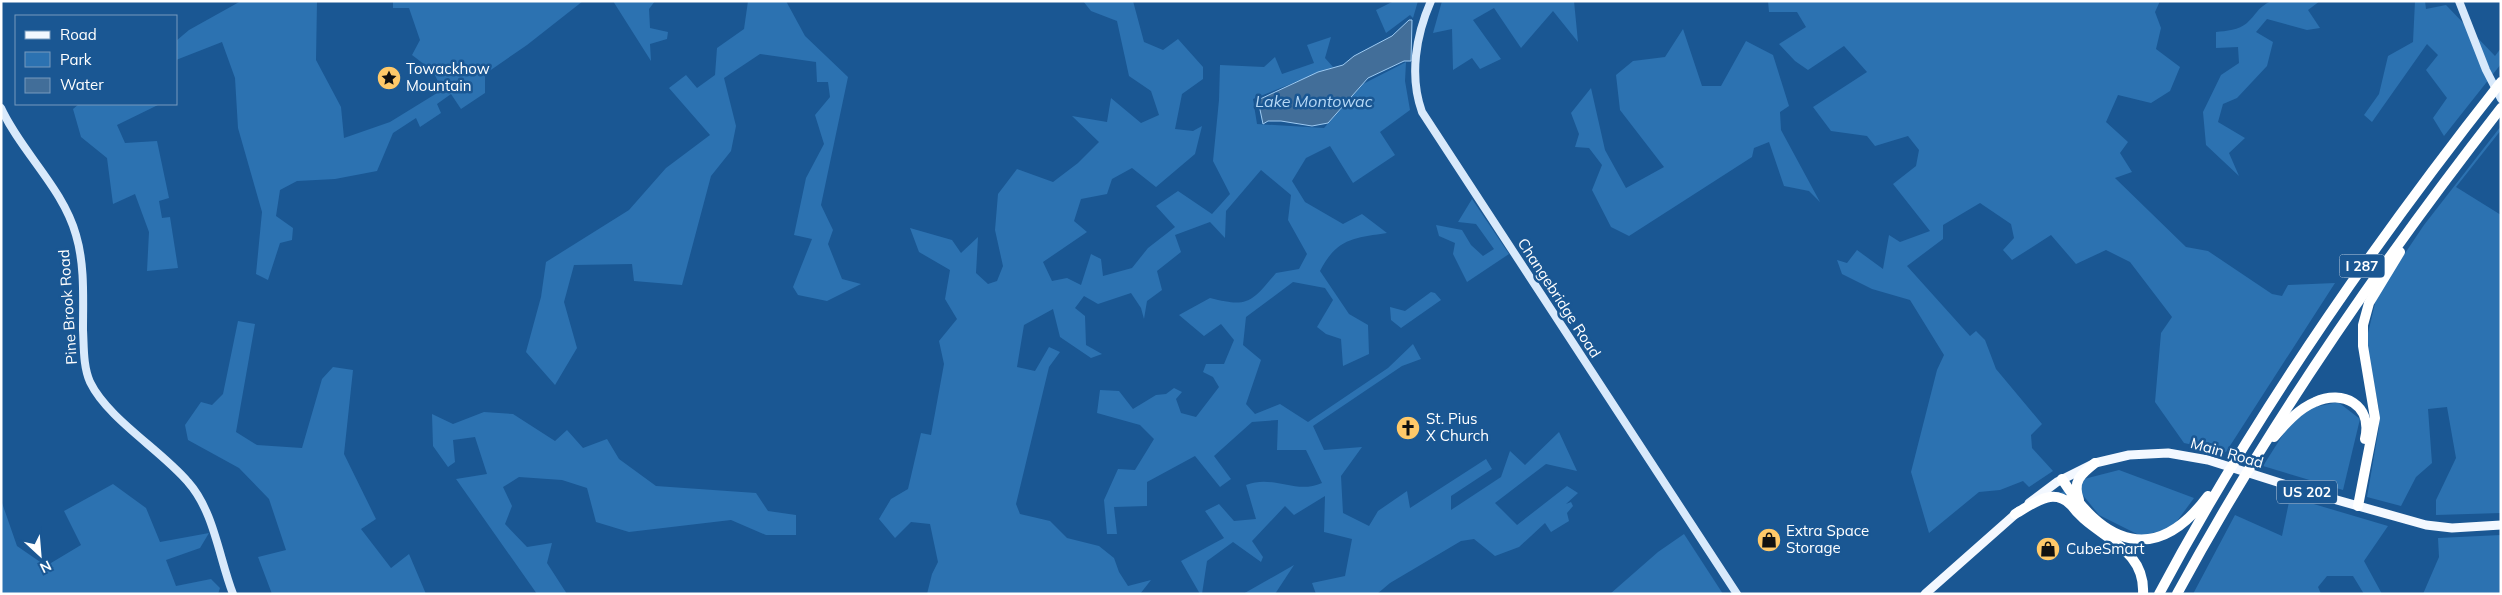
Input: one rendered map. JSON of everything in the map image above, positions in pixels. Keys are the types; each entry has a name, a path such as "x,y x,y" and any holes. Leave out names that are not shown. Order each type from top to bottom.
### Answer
{"highway":[{"name":"I 287","path":"2224,476 2368,258 2501,82"},
{"name":"I 287","path":"2263,449 2336,332 2439,188 2499,110"},
{"path":"2354,505 2375,418 2363,346 2364,318 2369,303 2382,280 2439,188"},
{"path":"2177,594 2240,482 2263,449 2285,424 2308,405 2335,397 2352,402 2363,413 2367,427 2354,505"},
{"path":"2084,510 2076,490 2076,481 2081,474 2095,463"},
{"path":"2060,481 2084,510 2125,538 2138,540 2160,538 2190,517 2224,476"},
{"path":"2159,594 2224,476"},
{"path":"2060,481 2070,504 2083,520 2122,546 2131,555 2140,571 2143,594"},
{"path":"2015,514 2052,496 2060,497 2070,504"}],"main road":[{"name":"Changebridge Road","path":"1431,1 1420,28 1417,55 1417,93 1422,112 1737,594"},
{"path":"2459,1 2486,70 2501,99"},
{"name":"Pine Brook Road","path":"1,108 15,135 64,208 76,234 81,257 84,352 90,383 115,414 192,486 208,516 234,594"},
{"name":"Main Road","path":"1925,594 2015,514 2060,481 2095,463 2142,453 2182,454 2208,460 2354,505 2440,527 2501,525"}],"green space":[{"path":"241,1 317,1 316,60 341,107 344,138 390,122 442,90 433,71 412,55 420,40 409,8 393,8 393,1 583,1 527,45 485,74 485,93 461,109 451,94 437,104 441,113 420,127 416,118 393,133 377,171 335,179 297,181 280,190 276,216 293,228 292,240 280,243 268,280 256,274 262,212 238,128 235,78 222,42 178,59 178,39 189,30"},
{"path":"613,1 655,1 649,9 650,28 668,32 667,39 650,44 651,61"},
{"path":"748,1 786,1 805,36 848,77 821,205 833,230 828,244 842,279 861,284 827,301 798,295 793,287 812,239 794,235 806,178 824,144 815,115 830,97 828,82 817,82 816,62 760,54 724,78 736,126 731,151 711,176 682,285 634,281 632,264 574,265 564,302 577,348 555,385 526,352 541,297 546,262 629,210 666,168 710,135 669,88 686,75 697,88 715,75 717,48 744,29"},
{"path":"1083,1 1133,1 1144,42 1163,50 1178,39 1203,67 1203,79 1182,94 1175,129 1193,131 1202,126 1195,154 1156,187 1132,168 1112,179 1107,194 1081,199 1074,221 1087,232 1043,262 1052,281 1067,278 1081,285 1091,254 1101,259 1103,276 1132,268 1148,248 1175,227 1156,206 1178,191 1212,214 1230,194 1213,161 1219,100 1220,65 1264,67 1275,57 1282,74 1314,63 1307,45 1331,37 1325,58 1333,67 1253,99 1257,124 1324,128 1363,84 1406,62 1405,81 1410,110 1380,132 1395,155 1353,183 1330,146 1306,158 1292,181 1305,202 1343,224 1362,214 1387,233 1365,236 1340,246 1326,260 1320,271 1349,314 1368,325 1369,354 1343,366 1341,339 1326,334 1317,327 1333,300 1325,288 1293,282 1246,317 1243,345 1261,360 1246,404 1255,414 1280,404 1308,422 1388,368 1413,344 1421,359 1402,366 1313,426 1324,450 1362,447 1341,476 1343,513 1369,526 1378,511 1407,491 1410,508 1486,459 1492,469 1451,496 1451,510 1501,477 1510,451 1525,465 1559,432 1577,471 1546,464 1495,503 1517,525 1567,486 1578,493 1566,504 1571,502 1573,506 1567,513 1569,521 1551,532 1545,523 1519,547 1495,556 1474,539 1461,541 1390,583 1377,594 1316,594 1312,583 1345,576 1352,539 1324,532 1325,496 1294,515 1285,506 1252,541 1263,557 1261,562 1233,542 1207,561 1202,594 1200,594 1181,561 1224,538 1205,511 1219,504 1234,521 1256,519 1246,485 1266,482 1303,487 1322,483 1306,450 1277,450 1278,420 1252,422 1214,456 1231,479 1220,487 1195,456 1147,482 1147,506 1114,507 1117,534 1107,534 1104,500 1118,469 1135,470 1154,439 1140,425 1097,413 1100,390 1119,391 1133,409 1156,395 1166,394 1174,388 1182,392 1176,399 1181,413 1196,417 1219,387 1213,377 1203,372 1206,364 1224,364 1234,340 1221,324 1204,336 1179,315 1210,298 1233,302 1248,300 1261,291 1276,273 1299,269 1307,254 1288,220 1291,195 1261,170 1226,211 1225,238 1210,222 1175,235 1181,252 1157,271 1162,290 1147,301 1144,319 1141,308 1131,293 1098,304 1084,296 1075,308 1085,316 1086,345 1102,354 1091,358 1060,337 1053,309 1024,325 1017,367 1035,371 1049,347 1060,352 1049,367 1016,504 1020,514 1050,521 1067,538 1099,546 1114,558 1119,572 1128,586 1151,580 1140,594 927,594 932,574 938,562 930,524 911,522 895,538 879,519 891,499 908,489 921,433 931,435 944,364 939,341 957,319 945,299 950,270 919,252 910,228 952,240 961,253 978,237 976,273 988,284 997,281 1003,266 995,230 998,194 1017,169 1053,182 1078,163 1099,142 1072,116 1107,122 1111,98 1141,123 1159,115 1151,91 1129,76 1117,21 1091,11"},
{"path":"1394,1 1418,1 1413,18 1410,15 1386,33 1376,10"},
{"path":"1442,1 1574,1 1578,42 1553,11 1521,48 1494,8 1473,20 1501,59 1480,69 1472,58 1453,70 1452,29 1433,33"},
{"path":"1768,1 2160,1 2155,12 2161,28 2156,49 2180,67 2170,91 2151,103 2118,95 2106,122 2128,142 2120,153 2132,172 2115,178 2186,247 2208,251 2272,294 2282,296 2288,285 2335,283 2226,452 2184,443 2155,402 2161,333 2172,317 2130,262 2106,250 2076,264 2051,235 2012,260 2003,250 2014,238 2011,224 1980,203 1943,225 1943,239 1907,266 1970,336 1976,331 1985,340 1996,369 2042,424 2031,435 2032,448 2053,471 2029,487 2023,481 2000,490 1979,492 1929,533 1911,472 1937,370 1944,355 1910,300 1872,289 1842,274 1837,260 1847,263 1857,250 1883,269 1889,235 1900,242 1930,231 1893,184 1916,166 1919,150 1908,136 1875,146 1867,136 1831,131 1813,107 1867,72 1844,46 1808,70 1795,61 1779,44 1806,27 1797,12 1769,12"},
{"path":"2271,1 2320,1 2308,10 2320,28 2307,30 2267,19 2256,32 2273,42 2267,66 2237,98 2223,104 2218,122 2245,138 2229,153 2239,176 2206,145 2203,112 2221,75 2239,63 2238,47 2216,48 2216,32 2232,30 2244,25 2259,9"},
{"path":"2415,1 2425,1 2426,9 2446,5 2495,56 2501,48 2501,64 2444,136 2433,118 2447,98 2426,70 2438,55 2427,44 2372,122 2364,115 2379,94 2388,56 2413,42"},
{"path":"1683,29 1702,86 1721,86 1746,41 1773,55 1789,106 1780,112 1781,130 1820,202 1809,191 1784,186 1769,142 1754,148 1752,157 1629,236 1611,227 1592,190 1602,165 1589,148 1575,147 1579,134 1571,113 1591,88 1605,150 1626,188 1664,167 1620,110 1616,75 1633,61 1665,57"},
{"path":"78,105 158,105 117,125 125,143 157,141 169,198 159,201 162,218 170,217 178,268 147,271 149,232 135,194 113,204 107,158 81,137 73,109"},
{"path":"2501,126 2501,130 2456,187 2501,215 2501,513 2436,515 2436,500 2456,458 2447,407 2428,409 2432,463 2416,477 2401,506 2367,497 2379,427 2379,410 2368,353 2368,333 2377,295 2424,225"},
{"path":"1472,199 1509,254 1467,282 1453,254 1455,243 1439,236 1436,225 1462,230 1471,245 1483,256 1494,249 1476,224 1458,222"},
{"path":"1431,292 1435,293 1441,300 1401,328 1391,320 1390,307 1405,311"},
{"path":"238,321 255,324 236,432 257,445 302,448 322,379 333,367 353,370 344,454 376,519 361,529 391,568 409,554 426,594 272,594 258,557 286,550 269,499 239,468 188,440 185,425 201,402 212,405 223,394"},
{"path":"2338,402 2360,419 2343,490 2263,466 2289,425 2311,408"},
{"path":"484,412 513,414 555,441 567,430 583,448 607,439 619,459 656,486 756,493 768,511 796,515 796,535 766,535 731,520 629,532 596,522 587,488 562,480 519,477 503,487 512,506 505,524 527,547 552,543 547,563 567,594 537,594 456,479 487,474 475,437 453,440 455,462 448,467 433,446 432,414 453,424"},
{"path":"2119,470 2194,498 2172,528 2141,536 2099,515 2082,494 2057,495 2084,479"},
{"path":"113,484 146,508 160,542 209,533 200,548 166,560 176,586 211,579 220,588 218,594 1,594 1,500 17,546 46,566 81,545 64,511"},
{"path":"2290,497 2388,526 2364,561 2382,594 2364,594 2353,576 2327,576 2318,587 2321,594 2193,594 2235,515 2282,536"},
{"path":"1684,534 1723,594 1610,594 1658,552"},
{"path":"2501,535 2501,594 2423,594 2439,557 2438,538"},
{"path":"1294,565 1275,594 1243,594"}],"water":[{"name":"Lake Montowac","path":"1409,20 1412,20 1411,61 1404,61 1368,78 1328,123 1312,126 1268,121 1263,124 1258,100 1318,72 1343,65 1354,56 1392,36"}],"place":[{"name":"Towackhow Mountain","path":"389,78"},
{"name":"St. Pius X Church","path":"1408,428"},
{"name":"Extra Space Storage","path":"1769,540"},
{"name":"CubeSmart","path":"2048,549"}]}
